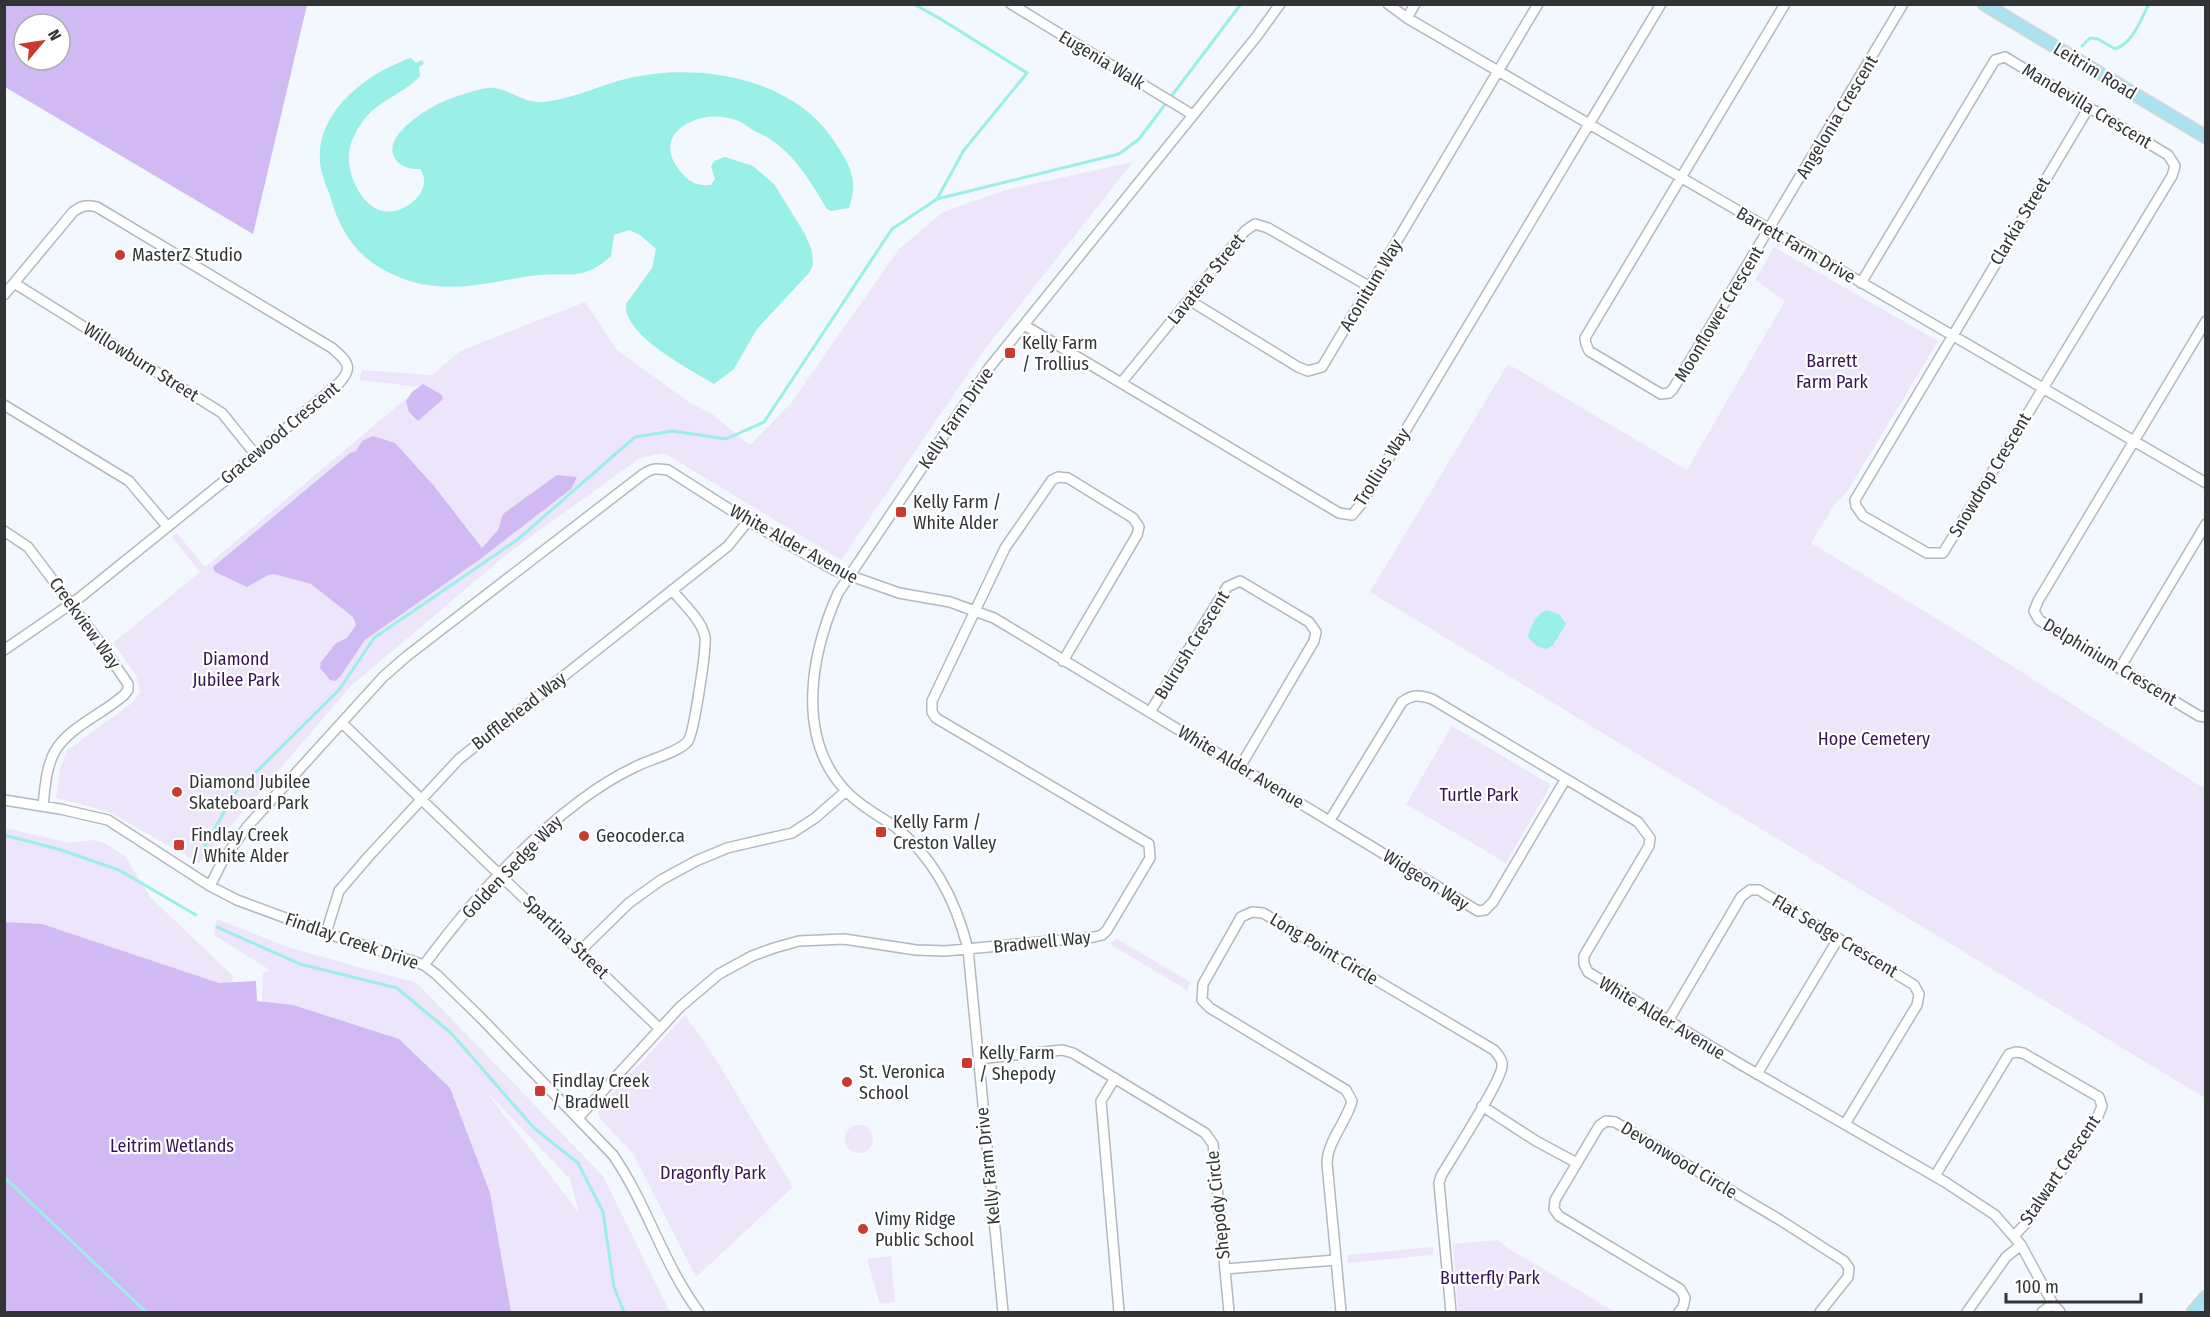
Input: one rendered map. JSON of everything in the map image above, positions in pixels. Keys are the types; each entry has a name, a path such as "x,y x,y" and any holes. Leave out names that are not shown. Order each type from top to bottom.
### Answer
{"main road":[{"name":"Leitrim Road","path":"1984,4 2205,137"},
{"path":"2193,1312 2205,1297"}],"street":[{"name":"Eugenia Walk","path":"1011,4 1193,115"},
{"name":"Kelly Farm Drive","path":"1003,1312 968,949 951,898 932,866 907,837 846,791 831,770 814,730 812,710 819,652 826,623 838,592 989,368 1280,4"},
{"name":"Barrett Farm Drive","path":"1388,4 1407,18 1498,72 2205,483"},
{"path":"1407,18 1415,4"},
{"name":"Aconitum Way","path":"1189,300 1308,371 1322,367 1538,4"},
{"path":"1590,125 1661,4"},
{"path":"1681,178 1785,4"},
{"name":"Angelonia Crescent","path":"1770,230 1903,4"},
{"name":"Mandevilla Crescent","path":"1861,283 1995,60 2005,57 2168,155 2175,166 2172,176 2042,388"},
{"name":"Clarkia Street","path":"1952,336 2089,107"},
{"name":"Trollius Way","path":"1024,325 1339,513 1352,515 1362,503 1590,125"},
{"name":"Moonflower Crescent","path":"1681,178 1585,338 1589,351 1661,394 1669,393 1673,389 1770,230"},
{"name":"Gracewood Crescent","path":"4,295 73,212 80,206 88,204 97,207 332,348 345,359 348,366 345,378 255,454 72,604 4,650"},
{"name":"Lavatera Street","path":"1121,384 1245,231 1255,224 1269,228 1370,287"},
{"name":"Willowburn Street","path":"14,283 222,413 255,454"},
{"path":"2133,441 2205,321"},
{"name":"Snowdrop Crescent","path":"1952,336 1855,500 1863,516 1927,553 1943,553 2042,388"},
{"path":"4,405 129,481 167,526"},
{"name":"Delphinium Crescent","path":"2133,441 2034,611 2039,620 2199,716 2205,717"},
{"name":"White Alder Avenue","path":"210,886 223,861 247,827 394,667 651,469 668,470 748,521 849,576 899,594 950,602 994,618 1330,820 1402,702 1410,696 1420,695 1432,699 1638,822 1650,838 1644,856 1584,956 1584,964 1588,972 1757,1074 1935,1176 1995,1215 2022,1245 2053,1304 2060,1312"},
{"path":"976,610 1005,548 1052,480 1058,477 1068,478 1133,518 1139,527 1137,536 1063,661"},
{"name":"Bufflehead Way","path":"326,933 339,891 420,800 474,746 728,546 748,521"},
{"path":"2120,668 2205,524"},
{"name":"Creekview Way","path":"4,531 28,547 125,677 128,690 116,702 74,731 56,751 48,771 43,806"},
{"name":"Bulrush Crescent","path":"1150,712 1227,587 1233,582 1240,581 1309,622 1316,632 1314,641 1240,767"},
{"name":"Golden Sedge Way","path":"424,965 445,938 535,839 582,800 634,767 680,748 689,740 706,640 700,625 672,590"},
{"name":"Bradwell Way","path":"578,1118 680,1007 719,974 752,956 799,941 844,939 916,950 945,951 1094,937 1102,935 1107,930 1150,858 1149,844 936,718 932,712 932,701 976,610"},
{"name":"Spartina Street","path":"342,723 659,1028"},
{"name":"Widgeon Way","path":"1330,820 1471,908 1485,910 1493,902 1565,780"},
{"path":"580,951 629,903 661,880 726,848 792,833 815,818 846,791"},
{"name":"Findlay Creek Drive","path":"4,800 108,820 210,886 244,903 424,965 481,1018 613,1155 631,1180 680,1284 699,1312"},
{"name":"Flat Sedge Crescent","path":"1668,1021 1741,897 1749,890 1759,890 1914,985 1919,993 1917,1005 1845,1124"},
{"name":"Long Point Circle","path":"1341,1312 1327,1150 1348,1114 1352,1101 1346,1089 1210,1008 1202,1000 1203,984 1241,917 1252,912 1263,913 1494,1050 1501,1058 1503,1068 1439,1183 1451,1312"},
{"path":"1757,1074 1838,939"},
{"name":"Shepody Circle","path":"978,1059 1062,1050 1073,1053 1205,1133 1213,1144 1229,1312"},
{"name":"Stalwart Crescent","path":"1935,1176 2009,1054 2024,1053 2099,1097 2102,1106 2098,1116 2027,1222 2015,1235"},
{"path":"1115,1078 1101,1101 1119,1312"},
{"path":"1482,1106 1536,1141 1577,1163"},
{"name":"Devonwood Circle","path":"1679,1312 1685,1298 1680,1289 1559,1216 1554,1209 1555,1200 1599,1126 1606,1121 1615,1122 1780,1220 1844,1261 1849,1268 1848,1277 1820,1312"},
{"path":"1968,1312 2006,1257 2022,1245"},
{"path":"1225,1269 1336,1260"},
{"path":"2042,1312 2053,1304"}],"green space":[{"path":"5,4 307,5 253,234 5,87"},
{"name":"Diamond Jubilee Park","path":"1133,162 985,349 841,560 664,453 640,458 511,551 352,685 199,863 109,812 56,798 60,768 68,750 132,703 140,692 136,675 113,643 200,572 172,537 177,533 205,567 420,387 359,380 362,370 432,375 460,351 585,302 616,349 690,403 711,413 750,445 791,403 899,249 943,212 1006,190"},
{"name":"Hope Cemetery","path":"1774,247 1938,341 1847,492 1835,504 1811,543 1957,631 2205,789 2205,1098 1370,592 1508,364 1687,470 1785,301 1755,280"},
{"path":"423,384 442,395 443,399 418,421 409,412 406,401 412,392"},
{"path":"373,436 395,443 434,486 482,548 498,530 503,514 557,475 577,477 571,489 479,560 365,640 335,681 330,680 320,668 321,662 336,643 347,638 356,625 353,617 311,584 274,574 247,587 215,572 213,567 350,453 356,451 362,441"},
{"name":"Turtle Park","path":"1452,726 1551,785 1506,863 1406,804"},
{"path":"5,828 70,843 93,840 104,843 125,856 151,898 233,976 226,1026 5,969"},
{"path":"217,919 290,948 417,983 603,1176 670,1312 494,1312 265,1006 262,998 263,973 270,970 214,935","holes":["485,1090 570,1179 579,1213"]},
{"name":"Leitrim Wetlands","path":"4,922 42,924 219,983 256,981 257,1001 293,1005 399,1039 450,1088 490,1193 511,1312 5,1312"},
{"path":"1116,938 1190,982 1187,990 1110,944"},
{"name":"Dragonfly Park","path":"685,1015 713,1055 793,1187 696,1277 632,1152 600,1119 598,1113 600,1107"},
{"path":"859,1125 869,1129 873,1139 869,1149 859,1153 849,1149 845,1139 849,1129"},
{"name":"Butterfly Park","path":"1497,1240 1615,1312 1458,1312 1453,1244"},
{"path":"1433,1247 1433,1255 1348,1263 1347,1255"},
{"path":"891,1256 895,1302 880,1304 867,1259"}],"shaded area":[{"path":"411,58 416,63 422,60 424,64 419,67 420,76 369,114 352,141 349,154 352,175 361,196 377,209 387,212 404,208 420,194 424,182 420,169 401,165 392,151 399,134 407,125 442,102 489,88 500,89 535,102 553,101 634,77 687,72 715,74 769,89 793,101 814,118 832,138 851,171 853,188 849,208 831,211 827,209 805,174 785,150 736,120 706,117 682,127 674,135 670,145 672,157 680,171 693,182 711,185 715,179 711,167 714,161 725,157 753,166 774,184 805,234 812,251 813,265 809,273 757,329 734,369 714,384 675,361 646,339 635,328 628,316 626,304 652,268 656,249 640,235 629,230 614,235 611,256 591,270 582,273 530,276 457,287 413,282 383,269 360,252 351,241 336,215 320,165 321,142 336,109 363,83 395,64"},
{"path":"1547,610 1560,615 1566,624 1553,645 1546,649 1537,646 1528,637 1534,620"}],"waterway":[{"path":"914,4 1027,73 964,150 937,199"},
{"path":"203,849 235,793 339,690 374,638 517,540 635,437 673,431 726,439 764,422 892,229 937,199 1119,154 1139,139 1241,4"},
{"path":"2082,46 2090,38 2098,39 2115,49 2121,46 2131,37 2149,4"},
{"path":"4,835 58,849 119,870 196,915"},
{"path":"217,927 300,964 397,988 451,1033 534,1128 578,1163 603,1212 614,1287 624,1312"},
{"path":"4,1177 146,1312"}],"place":[{"name":"MasterZ Studio","path":"120,255"},
{"name":"Kelly Farm / Trollius","path":"1010,353"},
{"name":"Kelly Farm / White Alder","path":"901,512"},
{"name":"Diamond Jubilee Skateboard Park","path":"177,792"},
{"name":"Kelly Farm / Creston Valley","path":"881,832"},
{"name":"Geocoder.ca","path":"584,836"},
{"name":"Findlay Creek / White Alder","path":"179,845"},
{"name":"Kelly Farm / Shepody","path":"967,1063"},
{"name":"St. Veronica School","path":"847,1082"},
{"name":"Findlay Creek / Bradwell","path":"540,1091"},
{"name":"Vimy Ridge Public School","path":"863,1229"}],"park label":[{"name":"Barrett Farm Park","path":"1832,371"}]}
